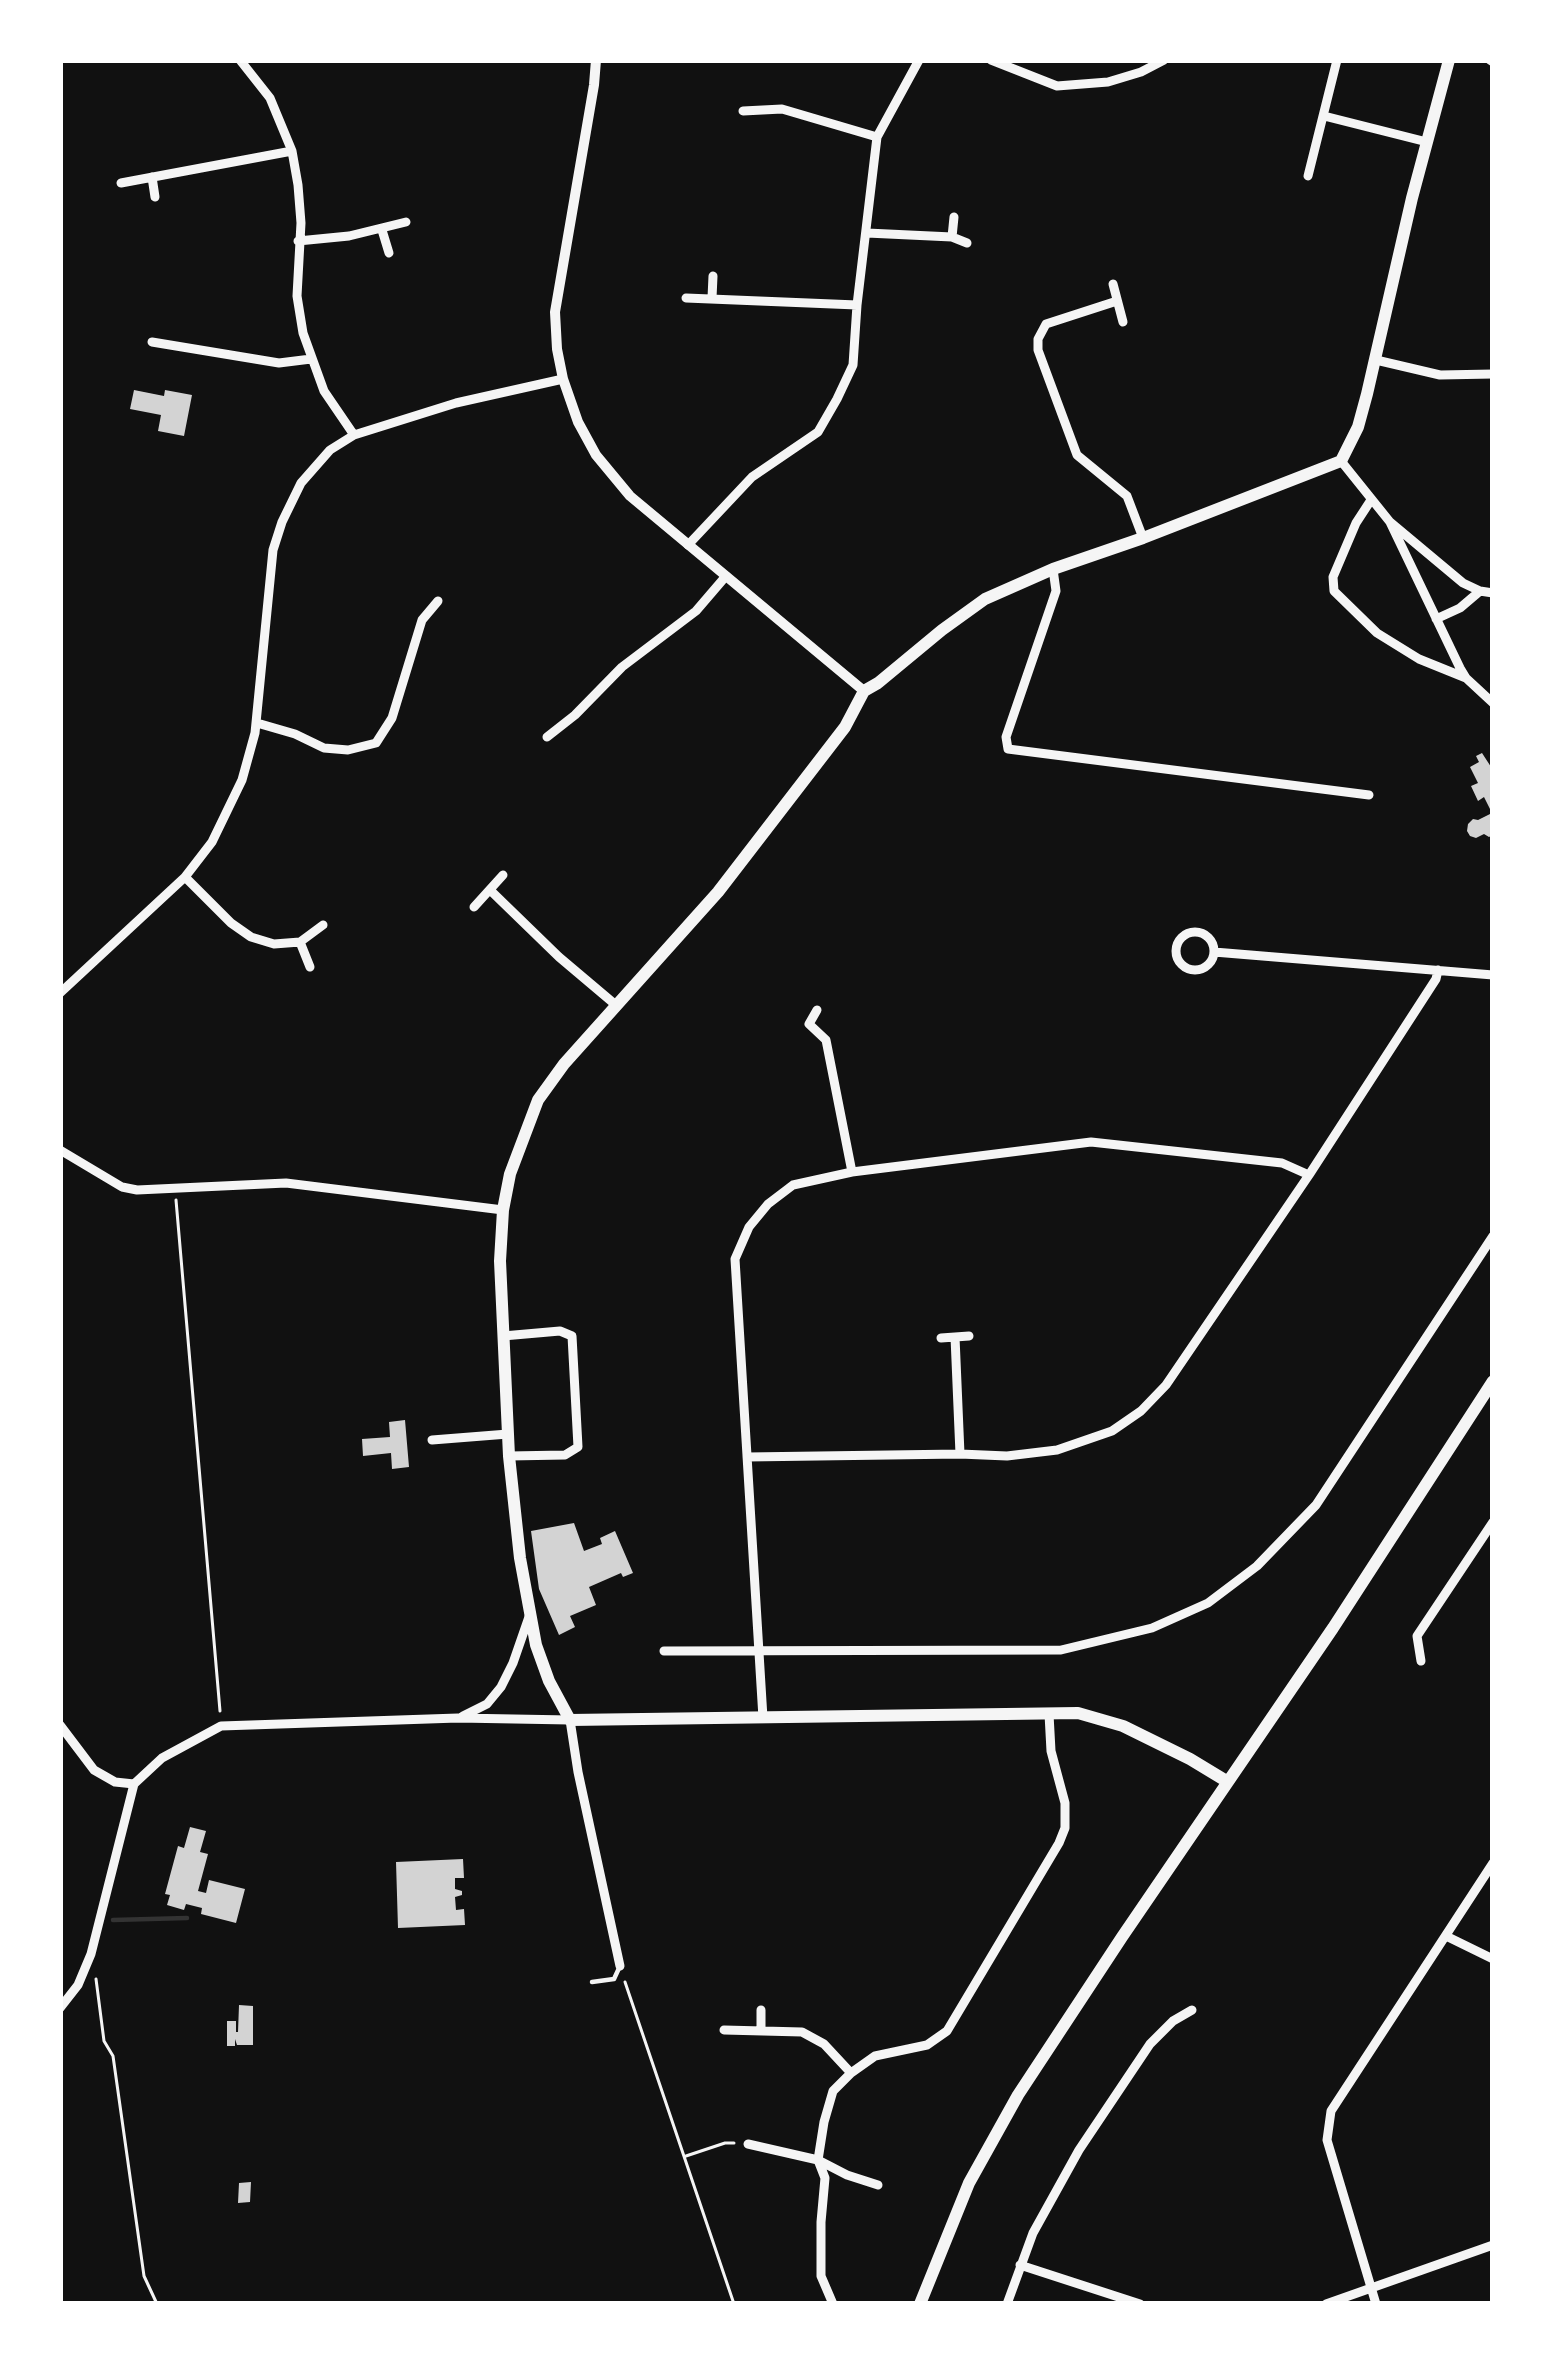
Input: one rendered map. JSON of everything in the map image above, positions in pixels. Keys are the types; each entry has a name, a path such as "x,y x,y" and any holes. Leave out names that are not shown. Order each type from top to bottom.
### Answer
{"main road":[{"path":"1228,1782 1123,1726 1078,1713 570,1720 536,1645 520,1558 503,1336 503,1210 510,1174 538,1100 564,1064 718,892 845,727 864,691 985,599 1053,568 1341,461 1358,428 1376,360 1446,63"},
{"path":"920,2304 969,2183 1018,2095 1493,1381"}],"street":[{"path":"240,60 270,98 292,151 301,223 297,296 310,359 324,391 354,435"},
{"path":"596,60 555,312 563,379 578,422 596,455 630,496 864,691"},
{"path":"688,545 752,478 818,432 853,365 877,137 919,60"},
{"path":"991,60 1057,86 1108,82 1164,60"},
{"path":"1309,176 1337,60"},
{"path":"743,111 782,109 877,137"},
{"path":"1324,116 1427,142"},
{"path":"121,183 292,151"},
{"path":"152,177 155,197"},
{"path":"952,237 954,217"},
{"path":"298,241 382,230 406,222"},
{"path":"382,230 388,253"},
{"path":"867,233 952,237 967,243"},
{"path":"712,298 713,276"},
{"path":"1113,284 1124,322"},
{"path":"686,298 856,305"},
{"path":"1117,301 1046,324 1037,350 1077,455 1127,496 1143,538"},
{"path":"152,343 280,363 310,359"},
{"path":"1376,360 1440,375 1493,374"},
{"path":"60,993 185,877 212,842 242,780 256,723 273,550 301,483 330,450 354,435 563,379"},
{"path":"1341,461 1390,522 1463,583 1493,593"},
{"path":"1371,500 1333,578 1334,591 1377,633 1419,659 1466,678"},
{"path":"1390,522 1466,678 1493,703"},
{"path":"1053,568 1056,591 1006,737 1008,748 1369,795"},
{"path":"547,737 622,667 696,611 726,576"},
{"path":"1436,620 1480,591"},
{"path":"256,723 324,748 349,750 376,743 392,718 422,620 438,601"},
{"path":"474,907 503,875"},
{"path":"185,877 251,937 274,944 300,942 322,926"},
{"path":"490,890 617,1006"},
{"path":"1192,932 1205,934 1214,952 1204,968 1191,970 1179,963 1175,949 1181,936 1192,932"},
{"path":"300,942 310,967"},
{"path":"1214,952 1493,975"},
{"path":"747,1457 1007,1456 1057,1450 1112,1431 1142,1411 1166,1385 1309,1175 1438,970"},
{"path":"817,1010 809,1024 826,1040 853,1172"},
{"path":"764,1718 735,1259 749,1227 768,1204 793,1185 853,1172 1091,1142 1282,1163 1309,1175"},
{"path":"60,1150 122,1187 136,1190 286,1183 503,1210"},
{"path":"664,1651 1061,1650 1152,1628 1208,1603 1257,1567 1316,1505 1493,1236"},
{"path":"503,1336 560,1331 572,1336 578,1447 565,1454 509,1456"},
{"path":"940,1338 969,1336"},
{"path":"955,1337 961,1454"},
{"path":"432,1440 508,1434"},
{"path":"1421,1661 1417,1636 1493,1522"},
{"path":"458,1718 487,1704 502,1687 530,1614"},
{"path":"833,2304 821,2276 825,2177 818,2160 833,2091 875,2056 927,2045 946,2030 1059,1844 1065,1828 1064,1803 1048,1714"},
{"path":"60,2008 78,1985 91,1954 134,1784 162,1759 221,1726 458,1718 570,1720 620,1966"},
{"path":"60,1725 94,1771 115,1782 134,1784"},
{"path":"1376,2304 1327,2140 1331,2111 1493,1863"},
{"path":"1446,1936 1493,1959"},
{"path":"760,2031 761,2010"},
{"path":"1007,2304 1033,2233 1079,2150 1150,2044 1192,2010"},
{"path":"724,2030 802,2032 824,2044 851,2073"},
{"path":"748,2144 818,2160 878,2185"},
{"path":"1325,2304 1493,2245"},
{"path":"1020,2265 1140,2304"}],"lane":[{"path":"592,1982 614,1979 620,1966"}],"path":[{"path":"175,1186 221,1726"},
{"path":"91,1954 104,2041 112,2056 144,2276 157,2304"},
{"path":"620,1966 734,2304"},
{"path":"684,2157 725,2143 748,2144"}],"building":[{"path":"134,390 192,395 184,436 158,431 161,415 130,409"},
{"path":"1482,753 1493,770 1493,835 1476,838 1467,831 1468,824 1492,813 1484,797 1478,801 1471,786 1478,783 1470,767"},
{"path":"405,1420 409,1467 392,1469 391,1453 363,1456 362,1439 390,1437 389,1422"},
{"path":"574,1523 584,1551 602,1544 600,1538 615,1531 633,1573 623,1577 621,1573 589,1587 596,1605 570,1616 575,1627 559,1635 539,1589 531,1531"},
{"path":"190,1827 206,1831 200,1852 208,1854 198,1891 206,1893 209,1880 245,1889 236,1923 201,1914 202,1908 167,1905 170,1895 165,1894 178,1846 184,1848"},
{"path":"463,1859 464,1878 455,1878 455,1889 462,1895 455,1897 456,1910 464,1909 465,1925 398,1928 396,1862"},
{"path":"239,2005 253,2006 253,2045 237,2045 235,2039 235,2046 227,2046 227,2021 236,2021 238,2032"},
{"path":"251,2182 250,2202 238,2203 239,2183"}],"waterway":[{"path":"113,1920 187,1918"}]}
